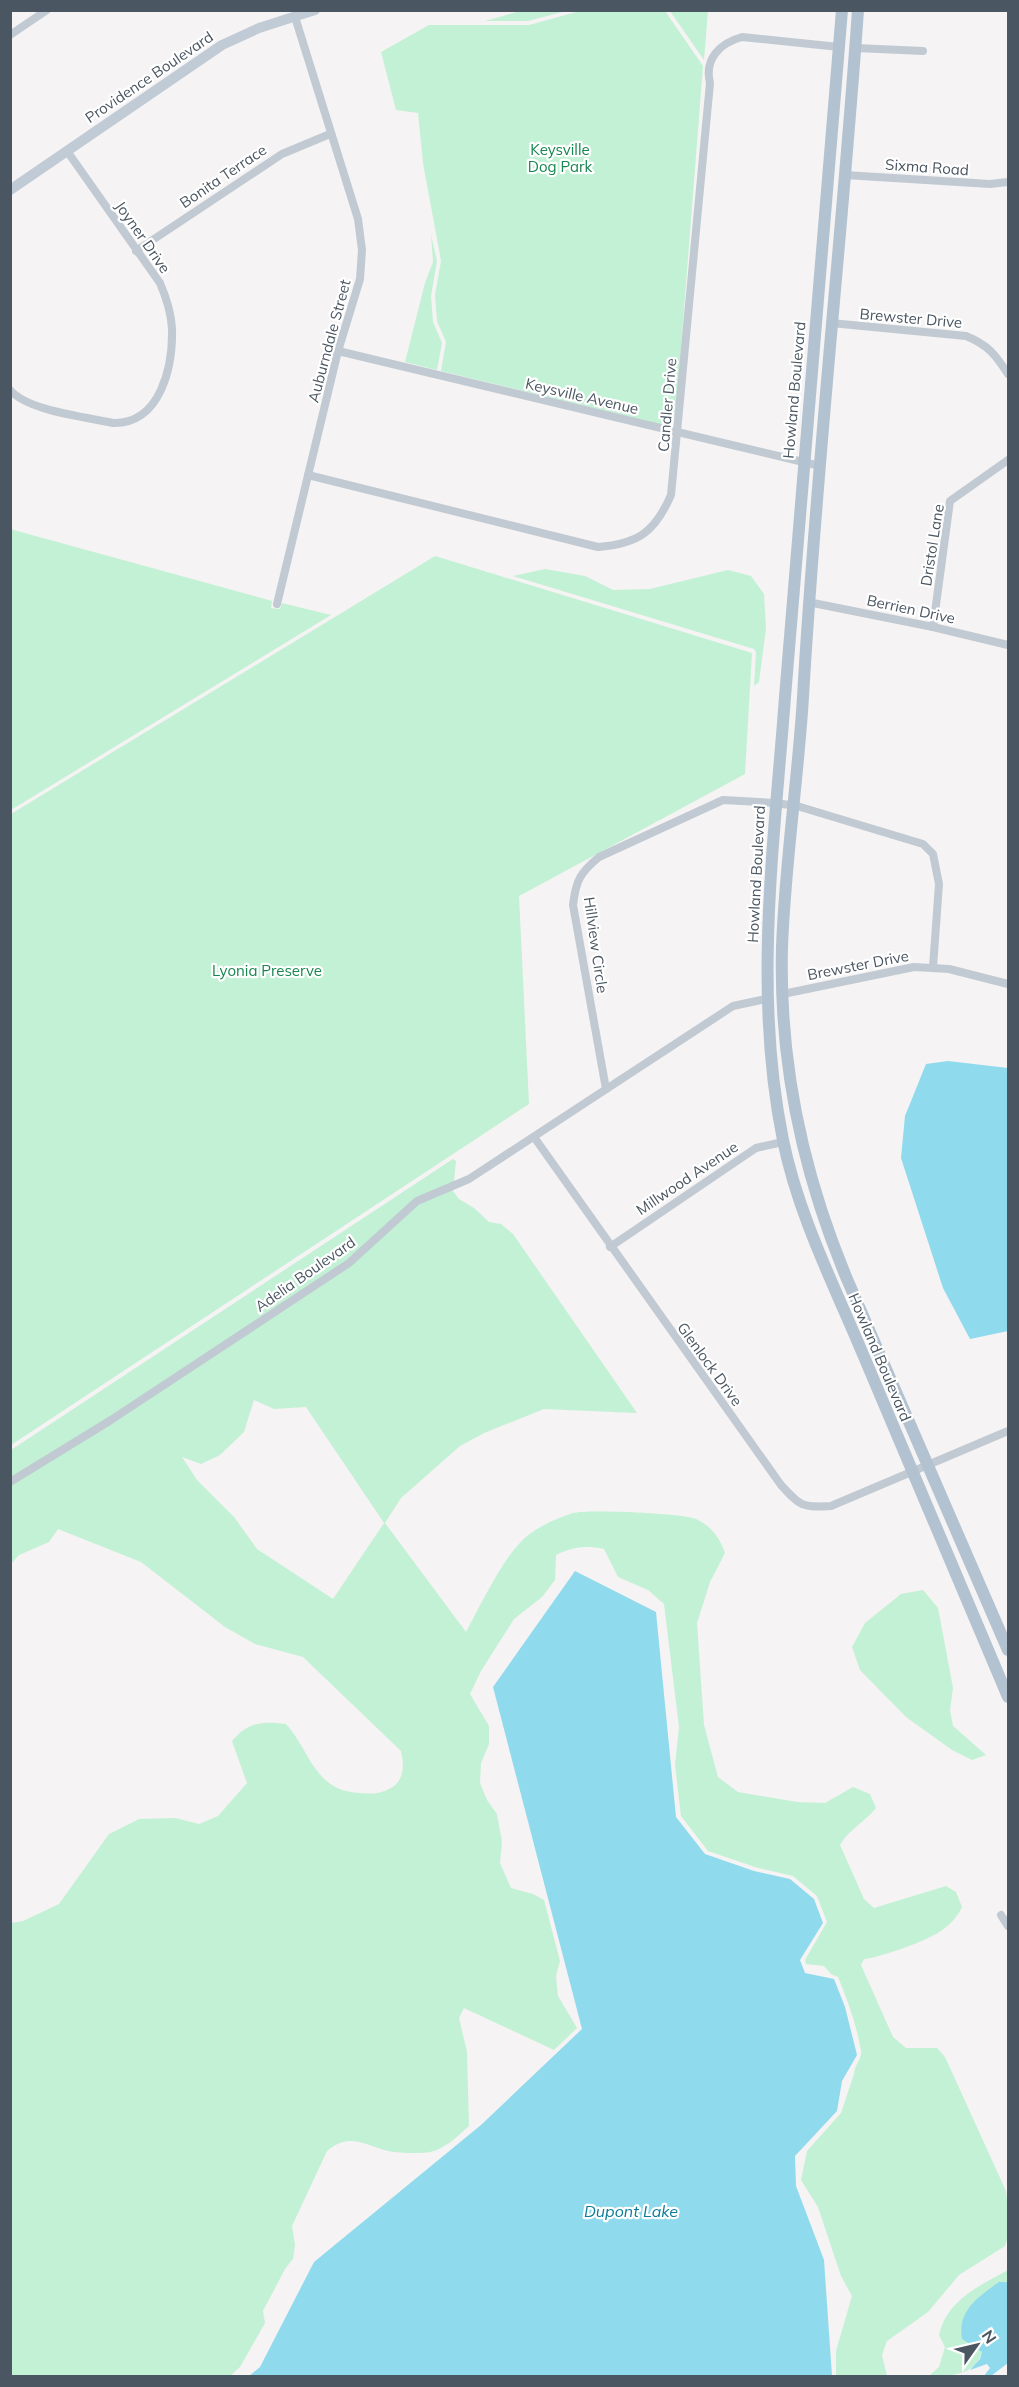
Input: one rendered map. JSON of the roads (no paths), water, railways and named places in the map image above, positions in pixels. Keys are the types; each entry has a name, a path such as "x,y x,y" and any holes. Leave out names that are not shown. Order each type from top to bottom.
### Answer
{"main road":[{"name":"Providence Boulevard","path":"10,190 222,45 259,28 315,10"},
{"name":"Howland Boulevard","path":"842,10 775,803 766,999 771,1066 783,1142 813,1238 1008,1697"},
{"name":"Howland Boulevard","path":"858,10 792,806 782,947 784,1020 792,1093 806,1160 825,1222 843,1270 1008,1650"},
{"path":"766,999 775,1007 776,1014 784,1020"}],"street":[{"path":"10,35 47,10"},
{"name":"Auburndale Street","path":"277,604 338,351 360,279 362,250 358,219 295,17"},
{"name":"Candler Drive","path":"308,474 598,547 621,545 648,531 662,516 671,495 710,63 714,53 730,40 742,37 839,47"},
{"path":"856,48 923,51"},
{"name":"Bonita Terrace","path":"136,251 282,154 330,134"},
{"name":"Joyner Drive","path":"10,390 29,404 113,423 124,423 139,417 150,408 161,391 169,360 172,327 167,299 160,283 67,151"},
{"name":"Sixma Road","path":"845,175 990,184 1008,182"},
{"name":"Brewster Drive","path":"831,323 966,336 983,343 994,353 1008,374"},
{"name":"Keysville Avenue","path":"338,351 820,466"},
{"name":"Dristol Lane","path":"933,627 950,501 1008,460"},
{"name":"Berrien Drive","path":"808,602 933,627 1008,645"},
{"name":"Hillview Circle","path":"606,1089 573,905 575,888 582,871 599,857 723,800 792,806"},
{"path":"792,806 923,844 933,854 939,884 933,967"},
{"name":"Brewster Drive","path":"783,993 914,967 933,967 1008,984"},
{"name":"Adelia Boulevard","path":"10,1482 111,1420 349,1263 417,1201 469,1179 733,1006 766,999"},
{"name":"Glenlock Drive","path":"534,1137 781,1485 795,1500 808,1508 831,1506 1008,1431"},
{"name":"Millwood Avenue","path":"610,1247 756,1148 783,1142"},
{"path":"1001,1915 1008,1926"}],"water":[{"path":"948,1061 1008,1068 1008,1331 970,1339 943,1288 901,1158 905,1116 926,1064"},
{"name":"Dupont Lake","path":"575,1571 656,1612 676,1817 705,1854 754,1871 790,1879 814,1899 823,1923 800,1960 805,1973 834,1979 845,2007 857,2055 842,2081 837,2111 795,2156 796,2186 824,2260 832,2376 249,2376 260,2367 314,2262 481,2125 582,2029 493,1687"},
{"path":"999,2282 1008,2282 1008,2363 991,2376 984,2376 990,2368 987,2364 970,2370 980,2359 982,2352 962,2339 961,2329 971,2306"}],"park label":[{"name":"Keysville Dog Park","path":"560,158"},
{"name":"Lyonia Preserve","path":"267,970"}]}
